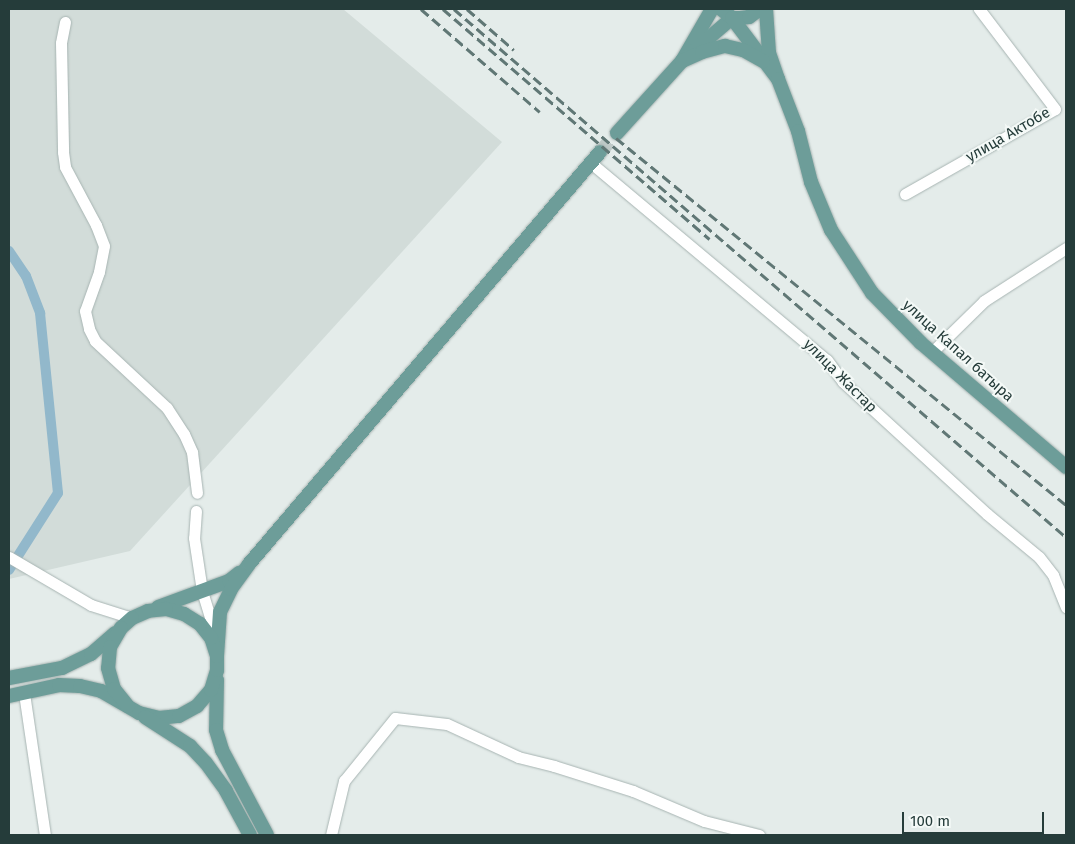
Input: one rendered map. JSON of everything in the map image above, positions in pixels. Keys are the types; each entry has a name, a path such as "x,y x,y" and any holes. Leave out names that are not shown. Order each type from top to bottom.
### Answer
{"main road":[{"path":"698,34 702,9"},
{"path":"682,61 712,9"},
{"name":"улица Капал батыра","path":"721,9 732,18 778,79"},
{"path":"617,133 682,61 732,18 749,17 760,9"},
{"name":"улица Капал батыра","path":"766,9 769,53 798,131 811,182 831,230 872,293 932,352 1066,467"},
{"path":"682,61 702,52 725,46 743,50 763,61"},
{"path":"215,651 220,612 231,589 249,564 600,152"},
{"path":"9,678 62,668 91,654 132,618 229,581 249,564"},
{"path":"148,612 166,609 184,614 200,624 211,638 215,651 217,670 216,730 222,750 267,835"},
{"path":"121,628 110,647 108,668 114,689 133,709 158,718 179,716 197,706 211,690 217,670"},
{"path":"9,696 59,686 80,686 101,691 133,709 190,746 206,763 226,791 250,835"},
{"path":"226,791 240,783"}],"street":[{"name":"улица Актобе","path":"905,194 1055,109 979,9"},
{"path":"65,22 61,43 63,152 65,167 96,225 104,246 99,272 85,311 89,329 96,341 167,408 184,434 192,452 197,493"},
{"name":"улица Жастар","path":"591,163 827,360 844,382 980,507 1039,557 1053,575 1066,608"},
{"path":"932,352 984,301 1066,248"},
{"path":"196,511 194,538 202,591 213,626 215,651"},
{"path":"9,557 91,605 132,618"},
{"path":"24,693 45,835"},
{"path":"331,835 344,781 395,718 447,724 518,757 554,766 633,791 704,821 759,835"}],"shaded area":[{"path":"9,9 343,9 502,142 130,551 9,579"}],"waterway":[{"path":"9,251 26,276 40,313 58,493 9,570"}],"tunnel":[{"path":"600,152 617,133"}],"railway":[{"path":"421,9 540,112"},
{"path":"443,9 709,239"},
{"path":"454,9 1066,537"},
{"path":"467,9 514,50"},
{"path":"616,138 1066,505"}]}
